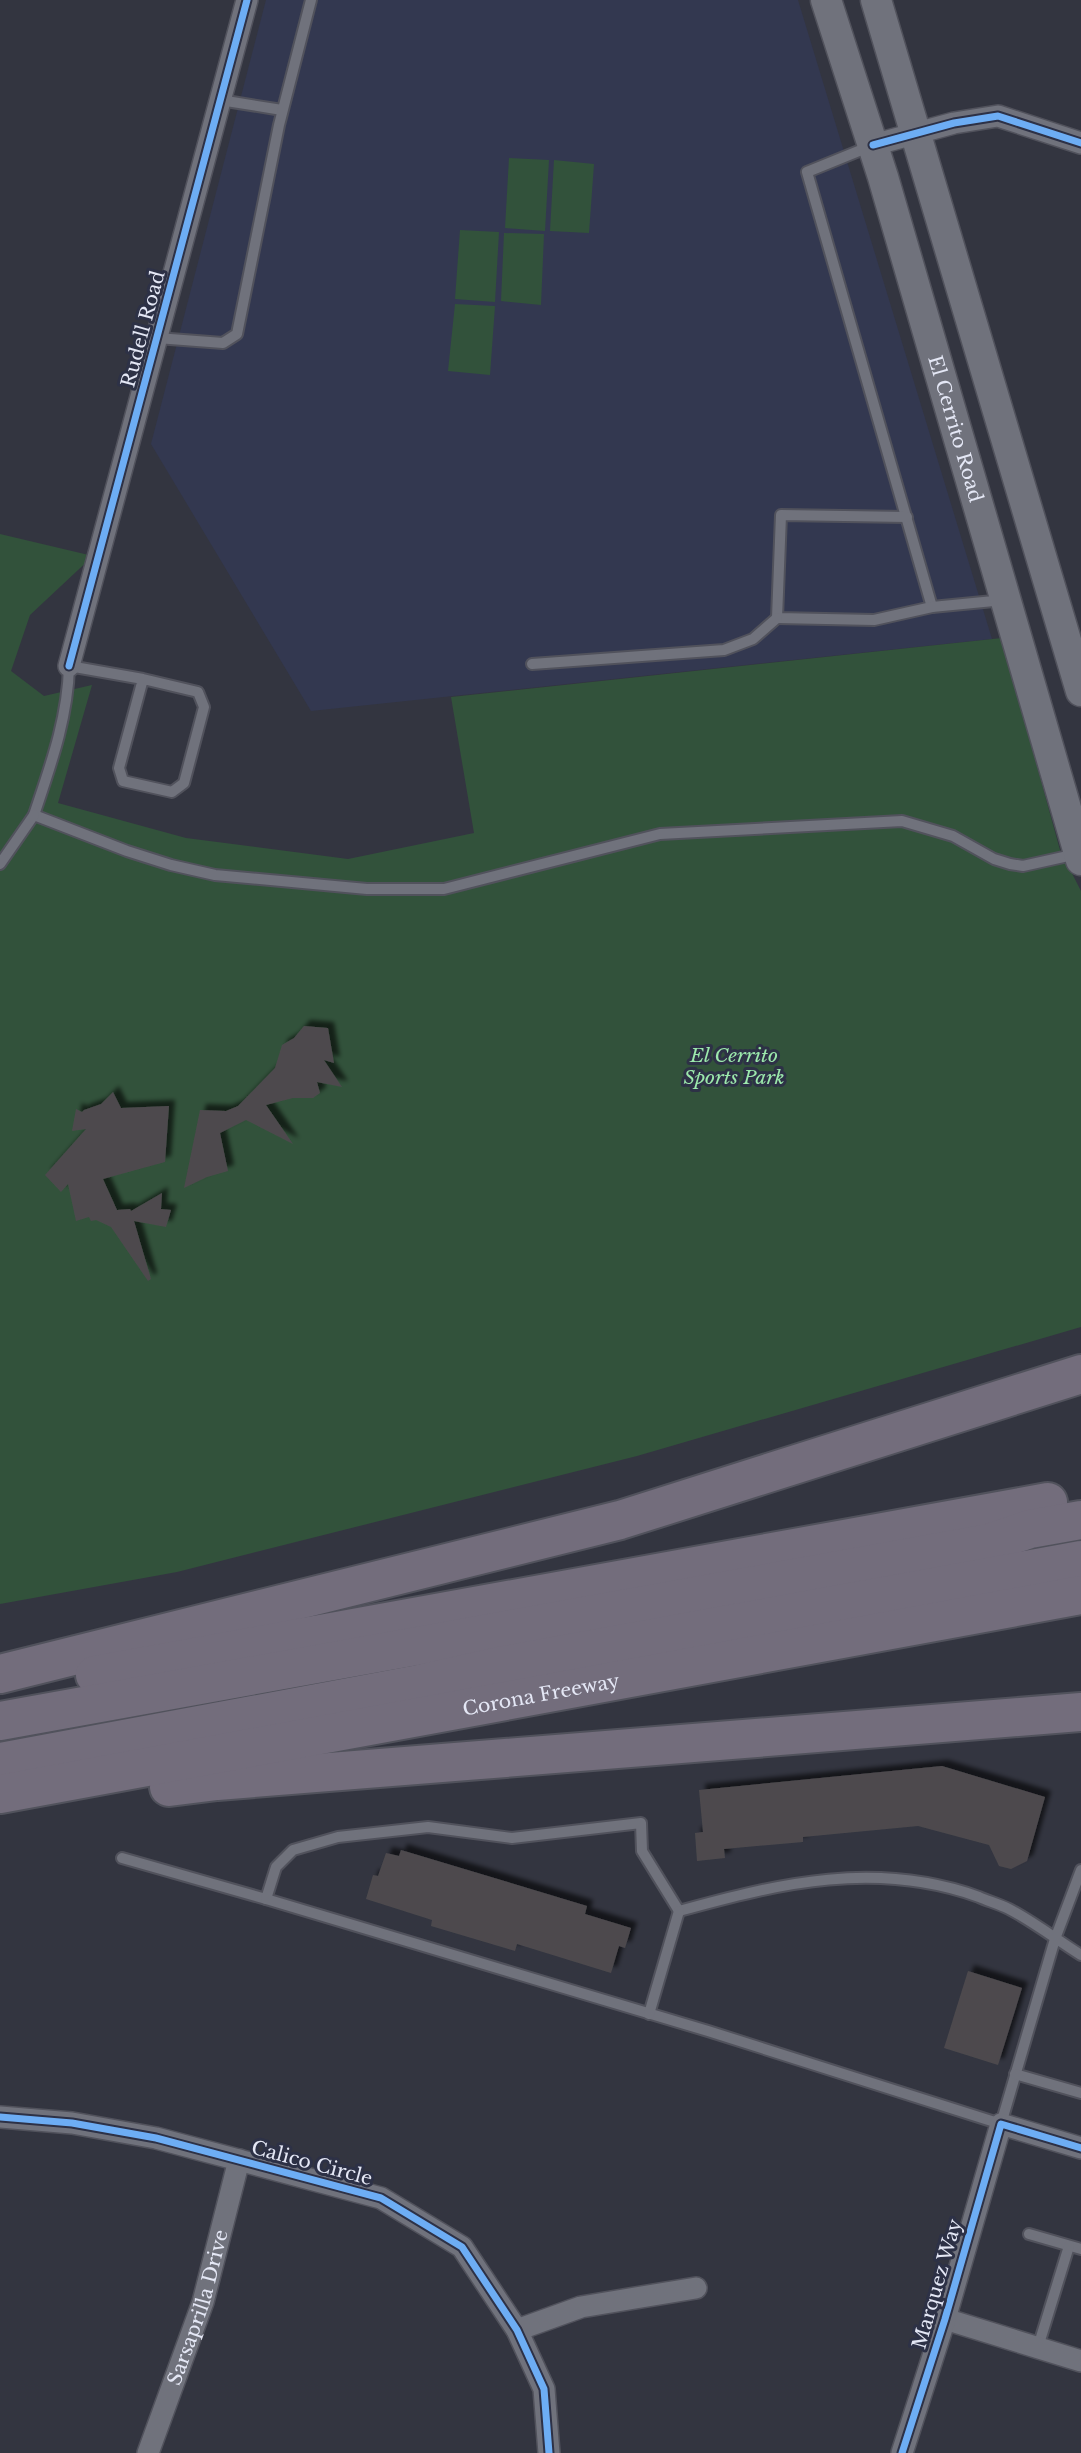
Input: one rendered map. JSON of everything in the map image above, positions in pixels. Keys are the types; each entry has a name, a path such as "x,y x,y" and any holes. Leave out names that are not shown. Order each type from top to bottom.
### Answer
{"highway":[{"path":"0,1674 620,1520 1081,1374"},
{"path":"0,1691 1081,1496"},
{"path":"0,1721 989,1543 1030,1530 1081,1520"},
{"path":"989,1543 1030,1541 1081,1533"},
{"path":"0,1762 414,1685 499,1666 1081,1560"},
{"name":"Corona Freeway","path":"0,1794 1081,1595"},
{"path":"414,1685 482,1681 638,1653 882,1631"},
{"path":"0,1808 217,1781 1081,1712"}],"main road":[{"name":"El Cerrito Road","path":"826,0 873,145 1080,856"},
{"path":"876,0 1081,691"}],"street":[{"name":"Rudell Road","path":"69,666 247,0"},
{"path":"873,145 954,123 998,116 1081,143"},
{"name":"Calico Circle","path":"0,2117 72,2123 144,2136 382,2198 462,2247 517,2330 544,2389 550,2453"},
{"path":"1000,2124 1081,2148"},
{"name":"Marquez Way","path":"902,2453 945,2319 1000,2124"},
{"name":"Sarsaprilla Drive","path":"148,2453 203,2302 239,2160"},
{"path":"517,2330 581,2307 696,2288"},
{"path":"945,2319 1081,2361"}],"lane":[{"path":"157,338 223,343 237,334 282,110 311,0"},
{"path":"220,100 282,110"},
{"path":"873,145 807,172 932,607"},
{"path":"777,618 780,516 906,517"},
{"path":"532,664 724,650 753,639 777,618 874,620 932,607 1007,600"},
{"path":"0,864 34,815 67,702 69,666 143,679 198,692 204,707 184,783 172,792 123,781 119,768 143,679"},
{"path":"34,815 127,851 204,873 366,889 444,889 660,834 902,821 953,836 994,859 1010,864 1023,866 1080,856"},
{"path":"266,1899 276,1867 293,1850 338,1838 428,1827 512,1838 641,1823 642,1851 679,1911 649,2014"},
{"path":"122,1857 649,2014 1000,2124 1055,1939 1078,1887 1081,1870"},
{"path":"679,1911 749,1891 789,1884 858,1876 886,1877 949,1886 1008,1908 1081,1955"},
{"path":"1015,2074 1081,2093"},
{"path":"1029,2234 1081,2249"},
{"path":"1038,2347 1069,2246"}],"shaded area":[{"path":"266,0 798,0 992,639 311,711 151,444"}],"green space":[{"path":"509,158 549,160 545,231 505,228"},
{"path":"554,160 594,164 589,233 550,231"},
{"path":"460,230 499,232 495,302 455,299"},
{"path":"504,233 544,234 541,305 501,301"},
{"path":"455,304 495,306 490,375 448,371"},
{"name":"El Cerrito Sports Park","path":"0,534 93,556 30,615 11,671 44,696 92,685 58,803 186,838 348,859 474,833 451,697 1002,638 1060,850 1081,891 1081,1327 637,1456 177,1572 0,1604"}],"building":[{"path":"304,1026 328,1028 334,1063 324,1060 342,1087 317,1082 320,1093 313,1098 293,1098 266,1105 293,1144 246,1120 220,1133 228,1171 184,1188 200,1110 226,1111 238,1106 275,1068 282,1045 294,1038"},
{"path":"113,1092 121,1108 169,1106 165,1162 103,1179 117,1210 131,1211 162,1193 161,1209 171,1210 166,1227 134,1221 151,1279 148,1281 111,1227 96,1220 91,1221 89,1217 76,1221 68,1184 61,1192 45,1175 86,1129 72,1131 76,1109 82,1112 101,1104"},
{"path":"942,1766 1045,1797 1027,1861 1011,1869 999,1866 989,1845 918,1826 803,1837 803,1842 724,1849 725,1858 697,1861 695,1833 703,1832 699,1790"},
{"path":"401,1850 587,1906 585,1914 631,1928 625,1948 619,1946 611,1973 517,1944 515,1951 431,1926 432,1920 366,1899 373,1875 378,1876 386,1853 399,1856"},
{"path":"968,1971 1022,1988 998,2065 944,2048"}],"cycle path":[{"path":"69,666 247,0"},
{"path":"873,145 954,123 998,116 1081,143"},
{"path":"0,2117 72,2123 156,2138 381,2198 462,2247 517,2330 544,2389 549,2453"},
{"path":"902,2453 945,2319 1001,2124 1081,2148"}]}
